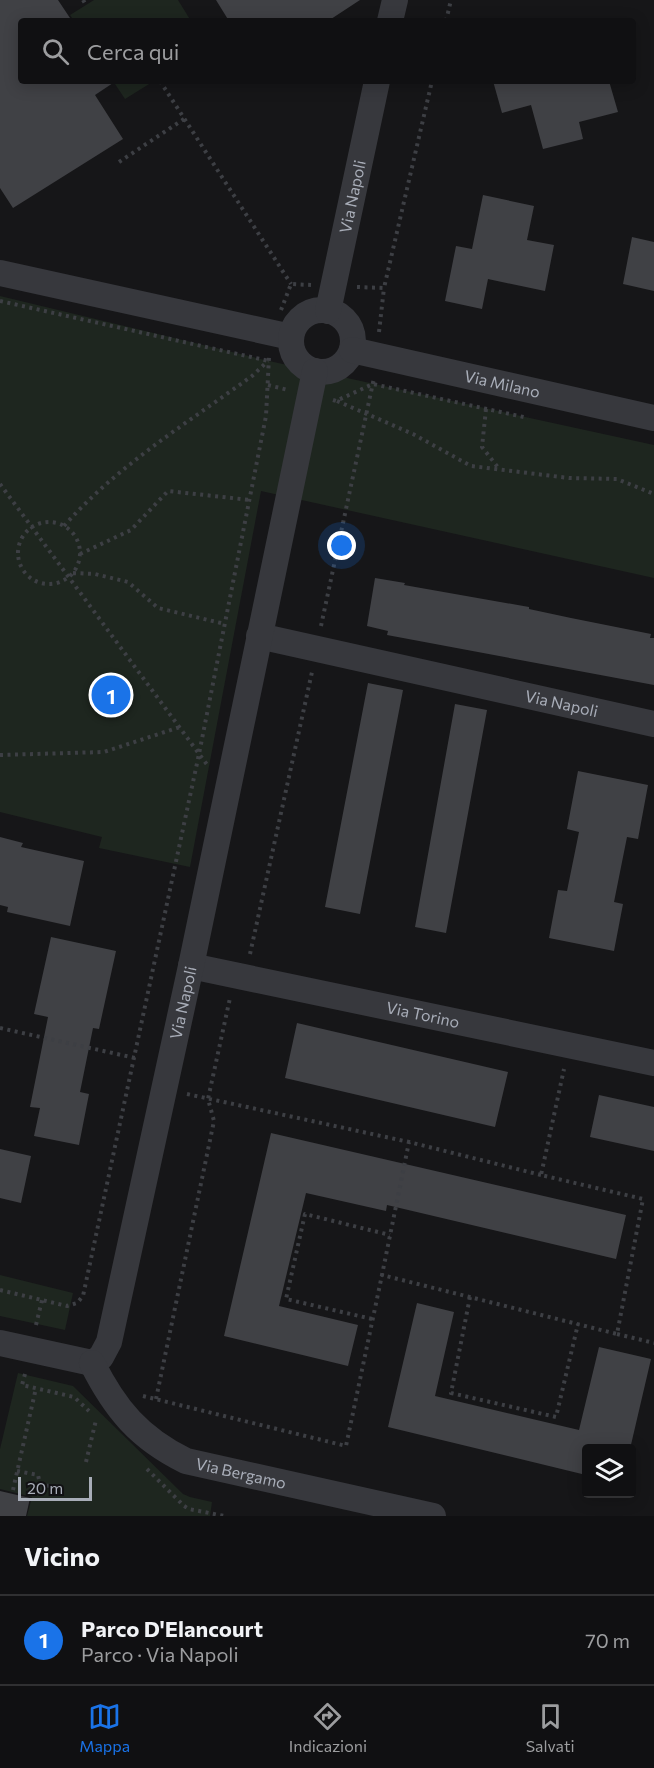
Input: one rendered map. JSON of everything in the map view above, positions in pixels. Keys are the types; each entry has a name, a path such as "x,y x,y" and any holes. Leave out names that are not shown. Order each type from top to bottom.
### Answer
{"street":[{"path":"391,18 395,0"},
{"name":"Via Napoli","path":"328,311 376,84"},
{"path":"0,273 291,338"},
{"path":"328,311 336,314 348,325 353,340 352,350 339,367 331,371 315,371 302,365 297,359 293,352 291,338 298,322 304,316 328,311"},
{"name":"Via Milano","path":"352,350 654,418"},
{"name":"Via Napoli","path":"92,1363 104,1353 109,1342 315,371"},
{"name":"Via Napoli","path":"259,636 654,724"},
{"name":"Via Torino","path":"190,966 654,1063"},
{"path":"0,1343 92,1363"},
{"name":"Via Bergamo","path":"92,1363 108,1394 133,1424 153,1443 186,1461 433,1516"}],"path":[{"path":"447,18 451,0"},
{"path":"162,84 291,284"},
{"path":"119,162 184,118"},
{"path":"384,288 373,384 251,954 235,976 208,1099 214,1121 156,1399 346,1446 409,1142"},
{"path":"0,302 269,361 252,376 107,481 64,526"},
{"path":"373,384 531,418"},
{"path":"336,401 413,435 471,466 569,478 617,479 654,494"},
{"path":"486,409 482,447 500,470"},
{"path":"0,484 226,792"},
{"path":"80,555 131,530 168,491 250,500"},
{"path":"53,522 64,526 73,534 80,555 73,573 61,582 50,585 40,583 29,578 22,569 18,558 18,547 23,535 31,528 40,523 53,522"},
{"path":"73,573 95,574 128,582 158,608 225,624"},
{"path":"0,755 104,752 180,727"},
{"path":"0,1028 135,1058"},
{"path":"541,1175 570,1045"},
{"path":"163,1089 409,1142 643,1199 617,1334"},
{"path":"372,1319 286,1299 305,1214 390,1235"},
{"path":"382,1275 654,1343"},
{"path":"470,1297 451,1393 555,1418 579,1324"},
{"path":"13,1490 36,1388"},
{"path":"86,1462 97,1419"},
{"path":"17,1471 38,1475 40,1484 49,1486"}],"shaded area":[{"path":"94,0 178,0 189,18 72,18 70,15"},
{"path":"115,84 149,84 125,99"},
{"path":"0,296 269,361 654,445 654,578 261,491 190,867 99,848 102,837 0,812"},
{"path":"0,1275 73,1293 65,1330 0,1316"},
{"path":"18,1373 73,1386 183,1494 212,1502 210,1516 27,1516 32,1497 0,1489 0,1449"}],"building":[{"path":"0,0 58,0 70,18 18,18 18,84 112,84 95,95 123,139 13,208 0,188"},
{"path":"216,0 360,0 333,18 227,18"},
{"path":"494,84 610,84 618,112 579,122 583,139 543,149 531,105 502,113"},
{"path":"483,195 534,206 527,240 554,245 545,291 488,279 482,309 445,301 456,246 472,249"},
{"path":"632,237 654,242 654,291 623,284"},
{"path":"375,578 529,607 529,609 651,634 650,638 654,638 654,685 387,635 388,631 367,626"},
{"path":"368,683 403,690 360,914 325,907"},
{"path":"455,704 487,710 446,933 415,927"},
{"path":"578,771 648,785 638,839 627,837 614,902 623,904 614,951 549,938 558,890 567,891 579,832 567,829"},
{"path":"0,837 23,843 21,847 84,861 70,926 7,912 8,907 0,905"},
{"path":"51,937 116,951 99,1029 93,1028 80,1092 89,1094 79,1145 34,1136 40,1108 30,1107 48,1017 34,1014"},
{"path":"297,1023 508,1072 495,1127 285,1078"},
{"path":"599,1095 654,1107 654,1151 590,1137"},
{"path":"271,1133 626,1215 616,1259 387,1205 386,1211 306,1193 279,1306 358,1325 348,1366 224,1336"},
{"path":"0,1149 31,1156 21,1203 0,1198"},
{"path":"417,1303 454,1312 435,1396 579,1430 599,1347 651,1359 631,1444 582,1444 582,1474 388,1427"},
{"path":"0,1491 30,1498 26,1516 0,1516"}],"place":[{"name":"Parco D'Elancourt","path":"111,695"}]}
